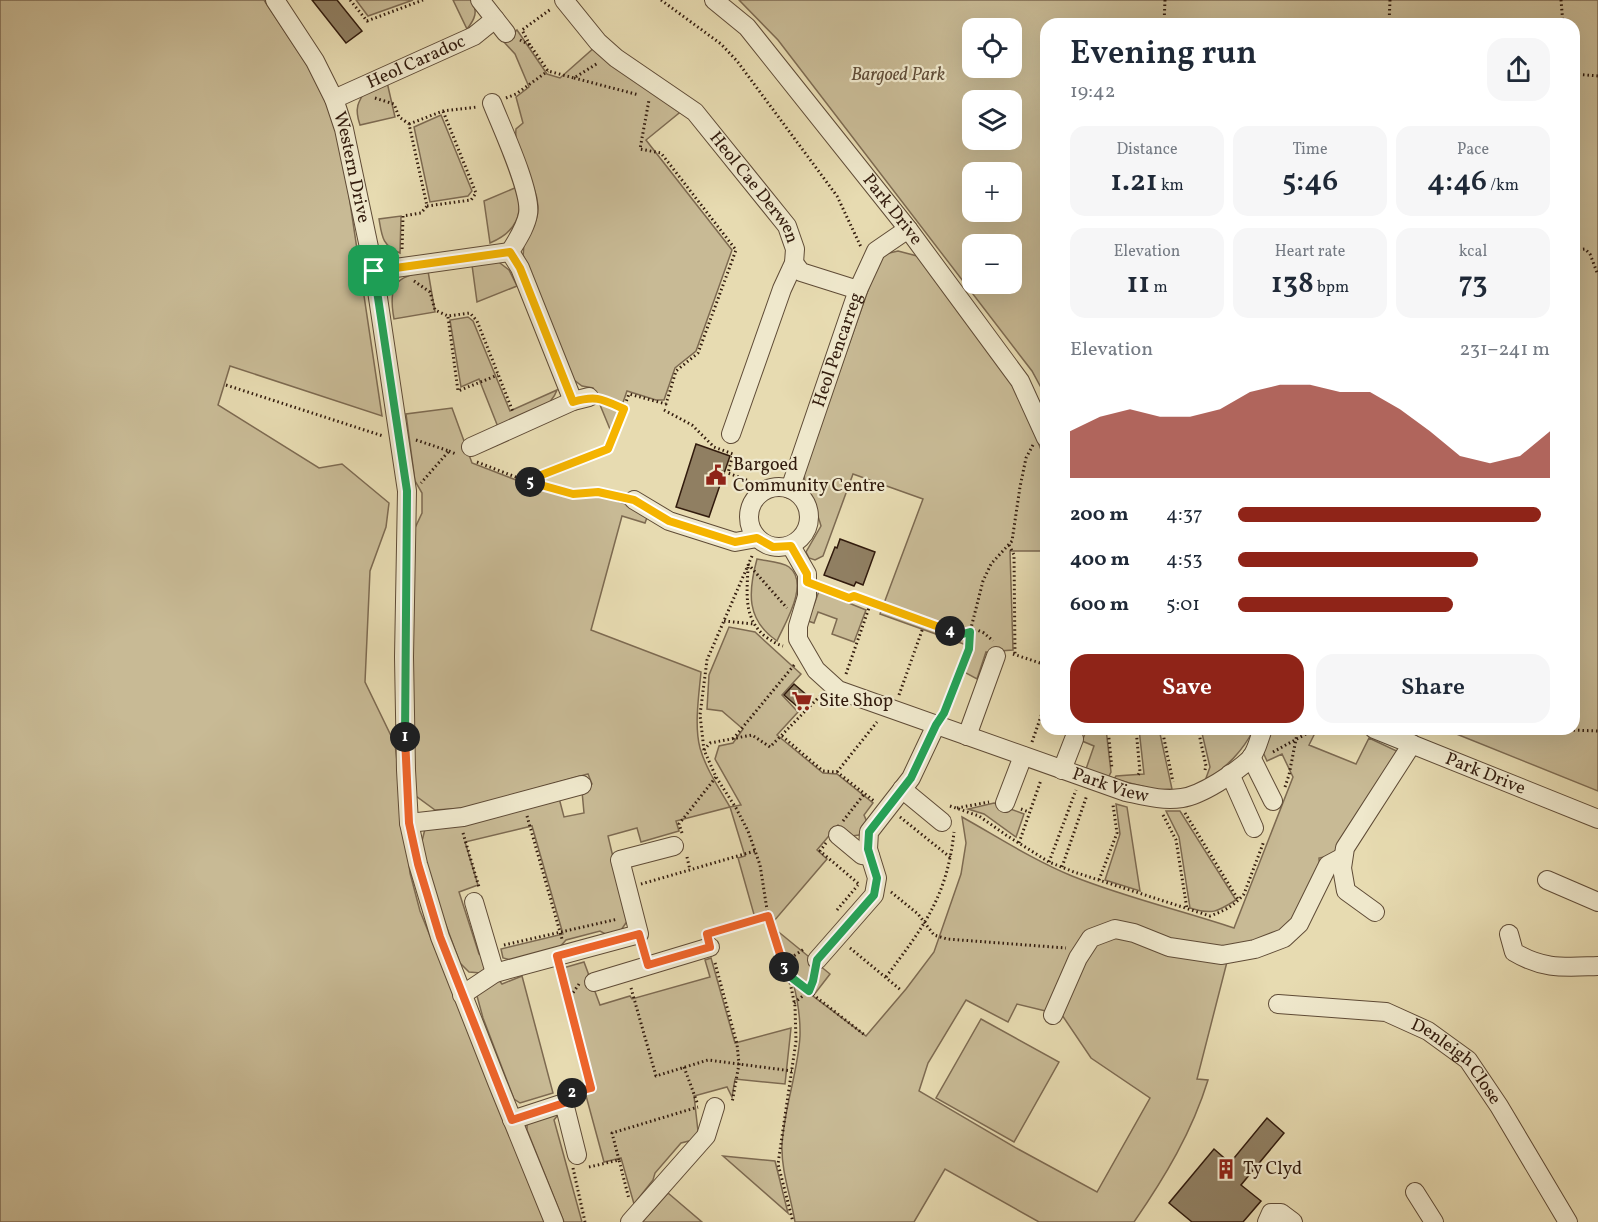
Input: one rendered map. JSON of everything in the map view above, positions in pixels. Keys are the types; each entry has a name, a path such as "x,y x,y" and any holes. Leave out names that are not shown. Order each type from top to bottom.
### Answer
{"street":[{"name":"Western Drive","path":"274,0 315,61 334,99 344,129 374,271 407,491 404,657 406,770 409,823 418,864 440,937 462,995 554,1222"},
{"path":"480,0 500,26"},
{"name":"Park Drive","path":"714,0 747,27 908,229 1020,381 1040,426"},
{"name":"Heol Cae Derwen","path":"559,3 612,54 695,112 787,226 795,249 794,263 782,288 731,434"},
{"name":"Heol Caradoc","path":"334,99 500,26"},
{"path":"492,103 508,120 529,212 510,252"},
{"name":"Heol Pencarreg","path":"790,489 858,290 876,250 908,229"},
{"path":"374,271 510,252"},
{"path":"467,454 492,447 581,399 520,268 510,252"},
{"path":"794,263 801,272 858,290"},
{"path":"780,487 799,494 806,502 810,522 800,540 791,546 773,547 757,538 749,520 749,510 758,496 770,488 780,487"},
{"path":"634,500 669,521 735,542 757,538"},
{"path":"791,546 807,574 807,582"},
{"name":"Park View","path":"807,582 807,596 799,621 798,639 816,670 835,687 1126,792 1167,799 1183,798 1198,792 1230,774 1251,757 1260,735"},
{"path":"967,736 999,651"},
{"path":"817,960 874,895 877,878 868,849 869,832 911,778 936,725"},
{"name":"Park Drive","path":"1389,735 1598,819"},
{"path":"1054,767 1074,738"},
{"path":"1375,912 1346,891 1341,868 1343,857 1345,848 1412,744"},
{"path":"1005,803 1023,756"},
{"path":"1251,757 1277,799"},
{"path":"1230,774 1260,834"},
{"path":"409,823 458,817 582,785"},
{"path":"902,789 945,820"},
{"path":"838,835 862,855 870,856"},
{"path":"648,965 620,860 680,843"},
{"path":"1053,1015 1078,958 1091,938 1115,929 1134,933 1169,947 1222,955 1255,949 1284,938 1299,924 1328,865 1343,857"},
{"path":"1547,880 1598,902"},
{"path":"474,902 495,973"},
{"path":"462,995 495,973 639,934"},
{"path":"1509,934 1514,952 1544,966 1598,966"},
{"path":"594,982 710,947"},
{"name":"Denleigh Close","path":"1278,1004 1386,1012 1428,1031 1468,1060 1499,1106 1568,1222"},
{"path":"512,1120 564,1103 575,1162"},
{"path":"634,1217 706,1136 707,1107"},
{"path":"1415,1191 1434,1222"},
{"path":"1267,1222 1271,1213 1281,1213 1293,1222"}],"path":[{"path":"350,0 366,21 411,2 423,0"},
{"path":"661,0 721,44 737,61 837,196 862,250 872,260"},
{"path":"1164,18 1165,0"},
{"path":"1389,18 1390,0"},
{"path":"1561,0 1562,18"},
{"path":"559,3 522,30 548,71 639,95"},
{"path":"500,26 530,45"},
{"path":"574,78 612,54"},
{"path":"1580,74 1598,76"},
{"path":"526,481 608,449 629,394 666,404 676,371 698,353 736,250 662,153 640,149 650,98"},
{"path":"428,206 471,200 476,193 443,111"},
{"path":"1580,249 1585,249 1590,254 1598,275"},
{"path":"448,316 458,391 498,375"},
{"path":"226,385 387,438"},
{"path":"581,399 601,398 624,409"},
{"path":"663,410 692,425 714,447 733,454 728,473 749,481 758,496"},
{"path":"411,438 467,454 526,481 573,494 598,492 634,500"},
{"path":"936,725 944,713 969,649 970,632 983,581 991,564 1010,545 1016,524 1026,458 1035,441 1040,438"},
{"path":"407,491 420,484 450,451"},
{"path":"735,542 752,555 707,660 700,715 704,750 716,777 748,831 755,851 768,916 794,1003 796,1041 778,1164 793,1222"},
{"path":"1010,545 1014,555 1015,655"},
{"path":"748,564 799,621"},
{"path":"733,739 805,651 776,644 759,631 750,618 747,598 748,564"},
{"path":"807,582 849,598 854,596 959,635 977,630 984,633 999,651 1040,663"},
{"path":"704,750 710,743 752,735 770,747 835,687 871,602"},
{"path":"724,621 754,624"},
{"path":"1023,756 1030,747 1040,719"},
{"path":"1580,730 1598,731"},
{"path":"1126,792 1140,772 1137,735"},
{"path":"1162,735 1167,799 1161,812 1176,840 1187,910"},
{"path":"1198,792 1206,766 1199,735"},
{"path":"1277,799 1289,775 1297,735"},
{"path":"1251,757 1262,758 1304,735"},
{"path":"782,736 823,771 837,772 878,804 888,808 951,858"},
{"path":"1018,843 1054,767"},
{"path":"690,870 680,843 680,824 716,777"},
{"path":"1049,862 1087,778"},
{"path":"1062,867 1087,778"},
{"path":"1167,799 1239,901"},
{"path":"523,801 564,947 557,956 591,1088 572,1093 564,1103"},
{"path":"886,977 926,923 940,894 951,858 945,820 946,805 980,816 1049,862 1210,916 1224,911 1239,901 1244,894 1260,834"},
{"path":"945,820 957,808"},
{"path":"458,817 482,895 474,902"},
{"path":"627,888 755,851"},
{"path":"877,878 918,914 934,934 947,939 1083,949"},
{"path":"831,917 858,884"},
{"path":"488,949 634,915"},
{"path":"634,1217 612,1133 707,1107 731,1106 739,1064 737,1044 707,934 768,916"},
{"path":"837,937 902,990"},
{"path":"783,963 810,941"},
{"path":"794,1003 809,991 817,960"},
{"path":"626,972 656,1076 708,1060 792,1071"},
{"path":"787,974 866,1036"},
{"path":"684,1067 707,1107"},
{"path":"585,1222 575,1162 620,1160"}],"green space":[{"path":"0,0 264,0 309,68 339,129 382,416 230,366 218,405 319,468 342,464 389,503 386,527 370,571 365,682 395,744 410,873 420,911 545,1222 0,1222"},
{"path":"356,0 413,0 368,16"},
{"path":"453,0 472,0 475,15 467,29"},
{"name":"Bargoed Park","path":"739,0 1598,0 1598,791 1459,735 1580,735 1580,18 1040,18 1040,386 1032,371 973,294 1022,294 1022,234 962,234 962,280 778,40"},
{"path":"517,30 547,74 560,78 595,47 684,109 646,140 732,250 696,351 675,368 664,400 656,400 627,391 612,434 593,388 582,386 574,380 523,255 524,243 536,221 538,206 516,139 516,129 523,123 516,97 529,87 515,54 504,42"},
{"path":"387,82 395,117 360,125 357,110 359,101 367,88"},
{"path":"441,115 472,191 468,196 430,202 414,127"},
{"path":"517,187 519,206 516,221 506,234 490,243 484,201"},
{"path":"401,216 400,253 384,240 379,219"},
{"path":"898,251 917,256 1005,368 1024,403 1040,447 1040,551 1010,551 1013,650 999,651 994,654 986,652 977,679 964,672 972,647 880,614 923,499 853,474 823,556 815,560 809,558 806,552 821,526 808,493 804,472 879,259 885,254"},
{"path":"496,260 509,270 517,286 477,302 472,265"},
{"path":"428,271 435,312 394,319 392,298 396,284 408,276"},
{"path":"468,317 473,321 510,411 557,390 547,404 532,414 498,427 479,379 461,387 450,320"},
{"path":"452,408 472,463 529,485 573,498 602,496 649,512 645,523 622,516 591,630 701,672 697,720 698,739 709,771 730,807 676,821 679,831 641,842 637,828 608,836 628,920 619,933 609,936 600,931 566,940 558,949 511,960 503,958 501,949 563,934 532,826 465,842 478,885 459,892 479,954 486,959 487,967 481,973 469,972 460,963 431,885 421,845 425,829 559,798 564,817 584,813 582,791 592,784 588,774 465,808 435,810 416,796 411,728 415,528 422,513 422,493 415,481 406,414"},
{"path":"757,559 786,565 795,574 797,593 777,641 760,624 752,604 752,583"},
{"path":"819,591 866,610 854,642 832,634 837,619 818,612 814,623 808,621"},
{"path":"729,627 755,632 801,674 782,695 798,712 777,735 823,773 837,774 873,803 864,815 867,822 859,835 852,836 838,825 817,850 827,859 774,921 755,918 738,858 745,856 730,807 741,805 715,759 719,746 733,743 743,729 722,711 707,709 709,675"},
{"path":"1084,735 1107,735 1111,772 1108,778 1086,769 1094,746 1082,741"},
{"path":"1140,735 1160,735 1172,789 1157,790 1114,779 1116,776 1144,774"},
{"path":"1202,735 1250,735 1233,758 1205,781 1210,767"},
{"path":"1268,735 1314,735 1309,745 1356,764 1369,738 1401,753 1334,855 1319,858 1320,871 1289,926 1228,958 1197,1079 1208,1080 1177,1154 1134,1222 1039,1222 945,1169 914,1222 795,1222 785,1174 782,1145 785,1117 799,1050 800,1022 793,981 775,929 830,974 813,996 866,1036 934,952 961,874 966,843 962,817 1030,856 1072,876 1234,928 1293,777 1282,754 1267,761 1262,750","holes":["966,1000 1008,1022 1017,1004 1062,1015 1091,1058 1150,1098 1097,1192 919,1091 928,1063"]},
{"path":"994,803 1024,814 1016,837 984,814 968,809"},
{"path":"1116,804 1127,807 1140,891 1105,880 1120,834"},
{"path":"1166,811 1180,811 1236,900 1209,912 1190,908 1179,837"},
{"path":"711,958 735,1043 791,1028 785,1084 735,1079 732,1097 727,1087 694,1096 698,1131 693,1140 681,1143 655,1173 653,1180 634,1204 621,1158 604,1162 585,1092 595,1089 563,968 584,962 600,1005 630,996 632,999 710,977 705,960"},
{"path":"522,976 553,1093 520,1103 514,1099 477,996 482,985 498,979 502,984"},
{"path":"981,1019 1059,1062 1014,1142 936,1098"},
{"path":"550,1110 558,1115 554,1120 582,1222 564,1222 527,1130 527,1123"},
{"path":"723,1156 775,1161 788,1213"},
{"path":"668,1193 702,1222 642,1222"}],"building":[{"path":"312,0 337,0 362,31 346,43"},
{"path":"696,444 730,456 709,517 676,507"},
{"path":"840,539 875,552 863,585 856,582 854,586 824,575"},
{"path":"794,684 809,697 799,708 784,695"},
{"name":"Ty Clyd","path":"1267,1118 1284,1133 1241,1185 1261,1201 1243,1222 1192,1222 1169,1203 1214,1149 1230,1163"}],"place":[{"name":"Bargoed Community Centre","path":"716,475"},
{"name":"Site Shop","path":"802,701"},
{"name":"Ty Clyd","path":"1226,1169"}],"route":[{"path":"510,252 520,268 573,402 590,397 601,398 624,409 608,449 526,481 573,494 598,492 634,500 669,521 735,542 757,538 773,547 791,546 807,574 807,582 849,598 854,596 959,635 970,632 969,649 944,713 911,778 869,832 868,849 877,878 874,895 817,960 809,991 787,974 768,916 707,934 710,947 648,965 639,934 557,956 591,1088 572,1093 564,1103 512,1120 440,937 418,864 409,823 404,657 407,491 374,271 510,252"}]}
